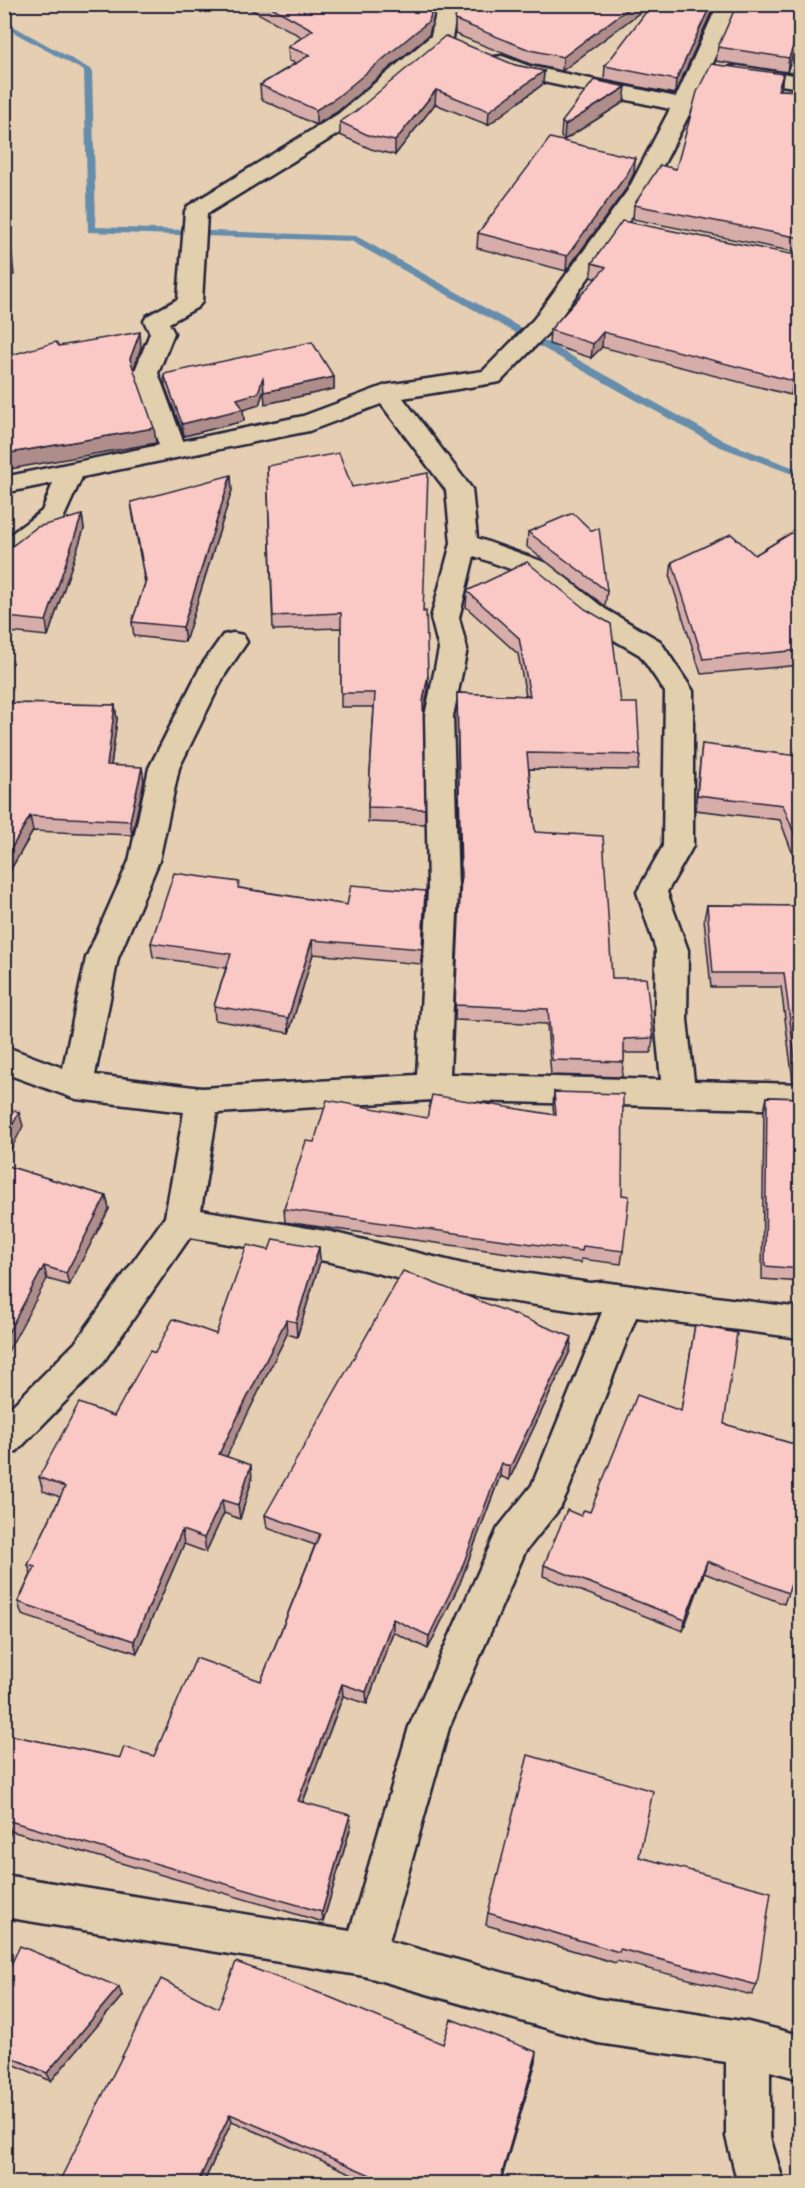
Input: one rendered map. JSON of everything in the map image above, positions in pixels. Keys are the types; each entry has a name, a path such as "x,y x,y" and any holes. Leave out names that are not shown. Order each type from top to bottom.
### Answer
{"street":[{"path":"174,451 146,372 162,333 156,321 190,303 196,211 346,119 452,42 448,4"},
{"path":"4,485 309,423 386,393 491,377 543,324 639,191 683,105 729,4"},
{"path":"482,54 523,71 683,105"},
{"path":"700,67 801,82"},
{"path":"615,225 638,230"},
{"path":"386,393 459,489 464,543 445,618 453,649 439,716 443,890 433,1087"},
{"path":"4,553 53,515 71,472"},
{"path":"464,543 537,568 595,616 650,648 679,691 678,846 652,892 672,950 671,1020 679,1095"},
{"path":"76,1086 102,958 144,861 164,768 211,673 233,642"},
{"path":"4,1059 76,1086 202,1101 433,1087 801,1097"},
{"path":"4,1439 88,1354 182,1221 202,1101"},
{"path":"182,1221 331,1247 463,1279 590,1298 602,1297 801,1323"},
{"path":"364,1955 429,1727 512,1540 547,1496 625,1300"},
{"path":"4,1896 364,1955 598,2021 748,2044 801,2057"},
{"path":"748,2044 748,2137 761,2184"}],"building":[{"path":"266,4 434,4 429,21 336,98 316,110 260,85 310,55 288,47 313,30"},
{"path":"457,4 634,4 563,57 530,50 455,20"},
{"path":"652,4 711,4 676,80 605,66"},
{"path":"737,4 801,4 801,23 789,58 718,47"},
{"path":"445,36 515,65 544,71 489,111 436,90 395,141 370,136 340,122 355,112"},
{"path":"711,64 783,74 778,90 801,91 801,238 634,205 660,165 676,169 697,92"},
{"path":"594,80 626,87 565,125 562,122"},
{"path":"550,138 635,158 627,174 567,256 478,233"},
{"path":"4,183 12,261 4,262"},
{"path":"622,221 801,256 801,359 793,381 603,332 593,344 550,330 606,267 592,263"},
{"path":"140,332 130,359 154,428 4,454 4,365 7,365 4,357 56,342 59,346"},
{"path":"312,342 334,377 264,392 263,377 258,393 237,399 243,409 182,424 164,374"},
{"path":"339,453 352,487 428,473 423,612 426,611 428,675 423,701 425,809 368,807 375,693 341,693 341,613 273,616 267,466"},
{"path":"231,475 183,627 132,622 146,581 131,502"},
{"path":"573,513 592,531 599,528 607,591 528,532"},
{"path":"82,515 46,621 6,617 4,622 4,549 12,546 37,527"},
{"path":"801,527 801,650 703,659 672,562 731,534 755,555"},
{"path":"527,562 585,609 611,624 621,703 637,703 640,755 527,753 535,832 603,836 612,978 646,978 653,1038 624,1039 624,1062 552,1060 548,1009 455,1005 461,875 457,693 530,696 519,638 467,591"},
{"path":"4,703 115,705 107,765 142,767 130,821 30,816 4,861"},
{"path":"798,741 801,741 801,851 783,805 697,795 702,744 798,756"},
{"path":"174,873 239,882 238,888 347,905 351,885 425,891 422,949 312,940 288,1018 214,1006 231,954 151,943"},
{"path":"707,905 801,906 801,1069 796,1067 784,973 713,973"},
{"path":"554,1092 623,1094 622,1195 629,1196 623,1251 583,1246 582,1251 284,1209 306,1141 314,1142 327,1100 427,1118 432,1095 556,1115"},
{"path":"767,1097 801,1098 801,1269 765,1266"},
{"path":"4,1108 19,1112 4,1142"},
{"path":"4,1165 106,1196 66,1273 44,1266 4,1340"},
{"path":"273,1239 319,1247 296,1322 286,1320 219,1454 251,1465 238,1505 222,1500 204,1538 182,1530 134,1641 18,1602 35,1567 28,1565 65,1487 39,1477 79,1403 114,1416 150,1351 155,1353 173,1319 216,1334 247,1245 269,1250"},
{"path":"403,1271 572,1337 510,1467 501,1463 461,1570 429,1636 393,1619 366,1692 342,1684 298,1801 350,1815 322,1912 6,1820 4,1826 4,1734 120,1758 124,1747 154,1756 196,1658 261,1681 320,1534 265,1515"},
{"path":"695,1325 737,1333 724,1424 801,1446 801,1554 788,1593 707,1561 685,1620 544,1565 567,1510 581,1516 584,1510 590,1512 637,1395 681,1411"},
{"path":"528,1755 653,1791 639,1857 771,1892 757,1985 620,1949 619,1952 488,1913"},
{"path":"20,1946 119,1987 47,2073 4,2054 4,1979"},
{"path":"236,1962 322,1994 443,2044 451,2019 537,2052 499,2184 391,2184 230,2114 197,2184 58,2184 161,1979 218,2008"}],"waterway":[{"path":"4,23 88,70 91,230 353,238 722,444 800,474"}]}
